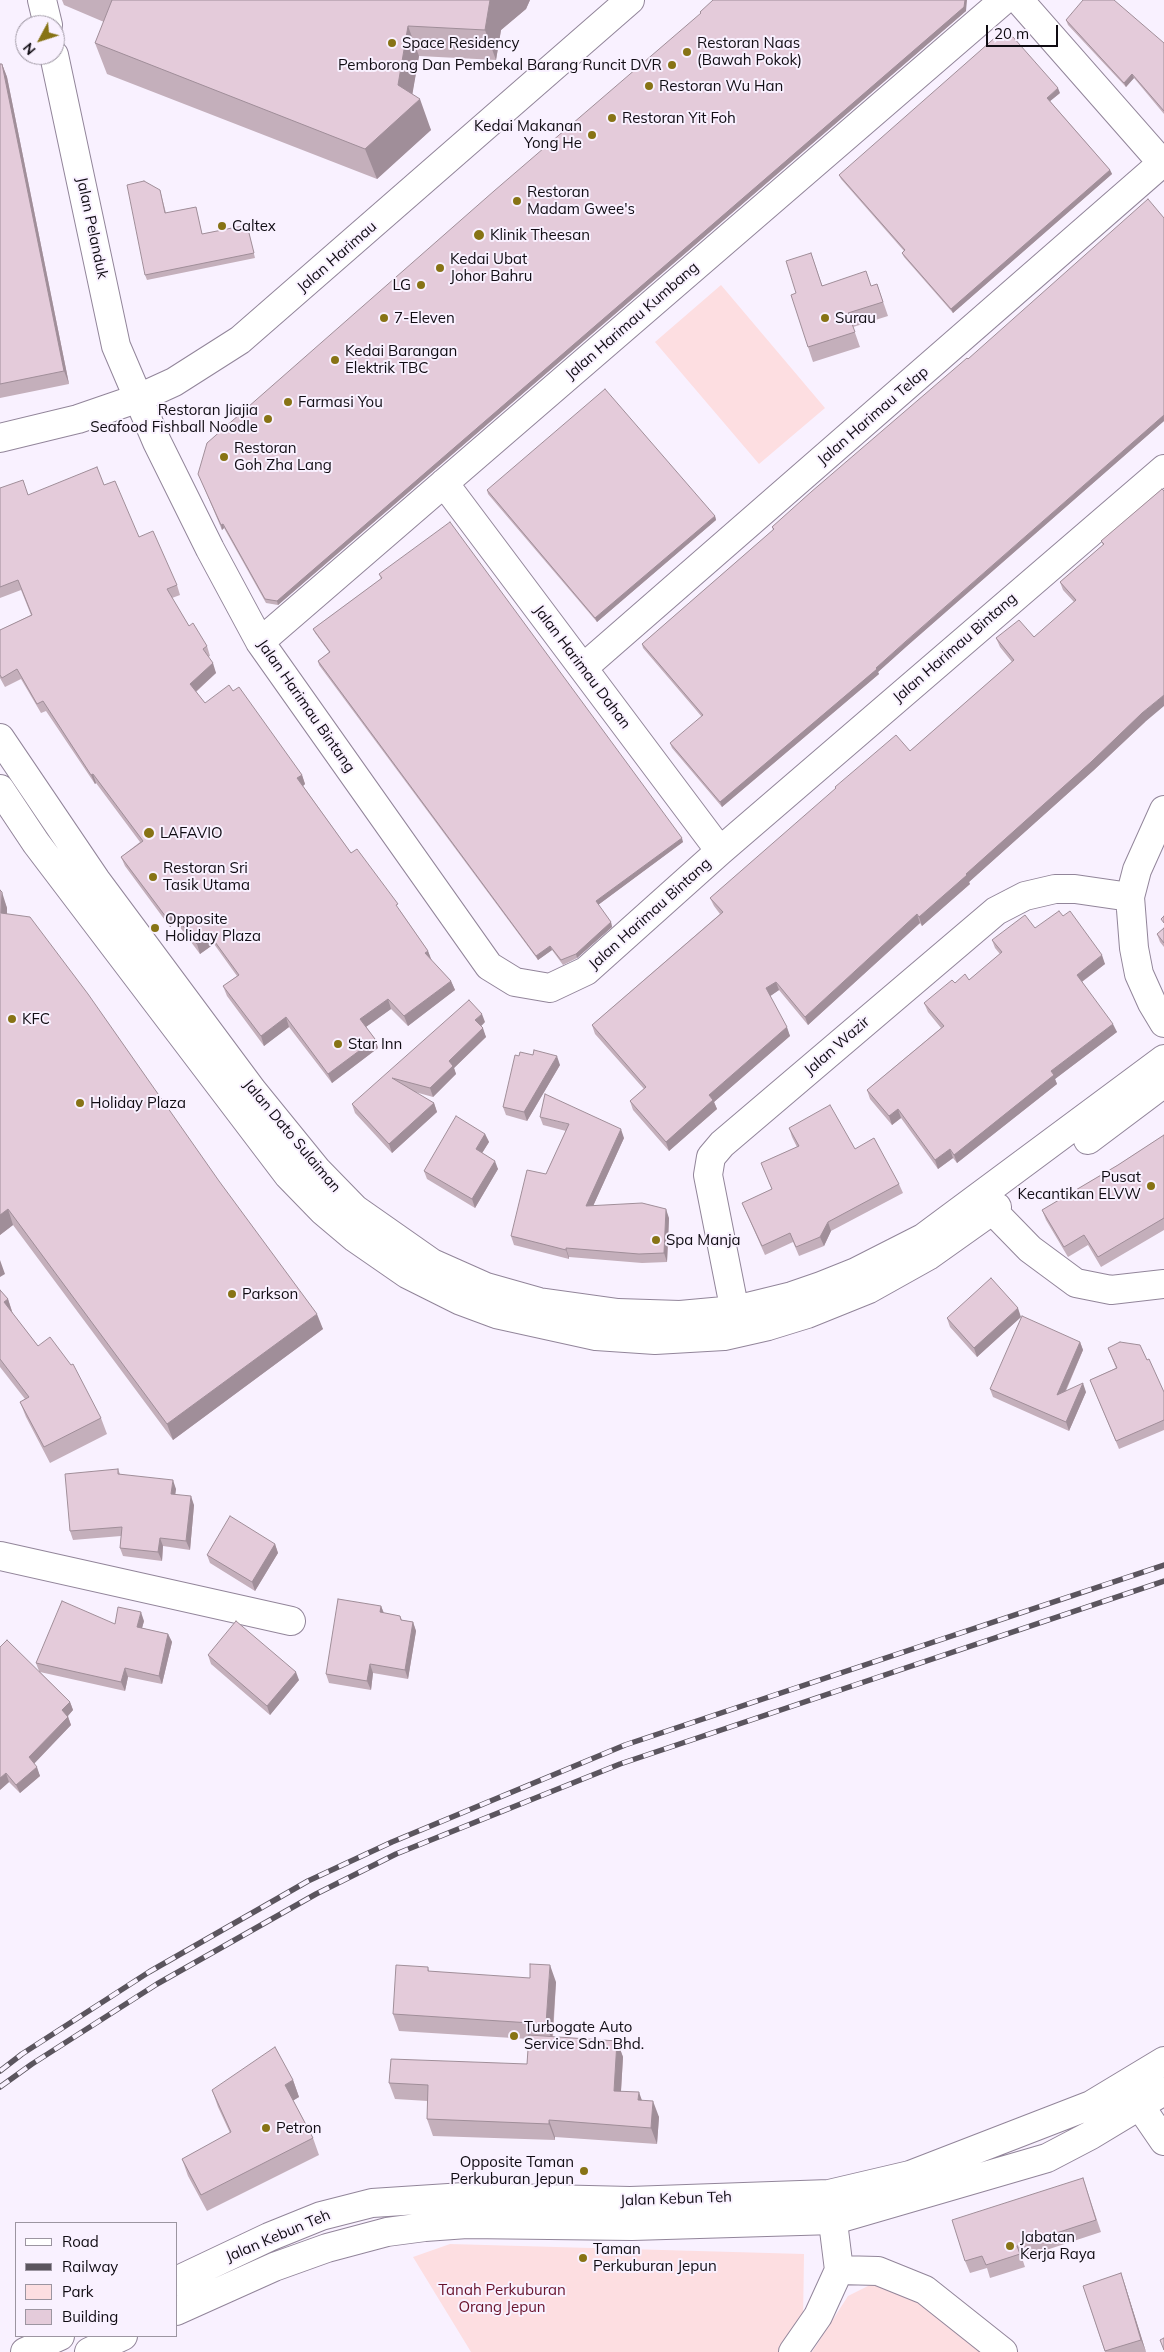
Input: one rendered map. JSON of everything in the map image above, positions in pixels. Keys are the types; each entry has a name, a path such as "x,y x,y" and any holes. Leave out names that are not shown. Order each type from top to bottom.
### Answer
{"street":[{"path":"42,0 46,15"},
{"name":"Jalan Harimau","path":"0,438 78,419 139,398 207,363 261,324 630,0"},
{"name":"Jalan Harimau Kumbang","path":"260,642 1004,0"},
{"path":"1020,0 1163,164"},
{"name":"Jalan Pelanduk","path":"56,65 116,346 139,398"},
{"name":"Jalan Harimau Telap","path":"582,668 1163,164"},
{"name":"Jalan Harimau Bintang","path":"139,398 157,442 210,549 260,642 489,966 516,982 550,988 586,971 720,851 1164,468"},
{"name":"Jalan Harimau Dahan","path":"444,483 720,851"},
{"name":"Jalan Dato Sulaiman","path":"0,738 96,880 246,1082 316,1170 356,1209 432,1264 486,1287 539,1302 618,1313 680,1315 737,1321"},
{"name":"Jalan Dato Sulaiman","path":"0,788 36,843 288,1175 323,1210 355,1238 407,1274 461,1301 496,1314 596,1336 654,1340 692,1339 792,1296 856,1272 988,1203 1164,1083"},
{"path":"1164,810 1137,870 1130,897 1134,948 1139,974 1152,1003 1164,1023"},
{"name":"Jalan Wazir","path":"737,1321 708,1176 711,1157 722,1144 996,911 1025,896 1054,889 1075,889 1130,897"},
{"name":"Jalan Dato Sulaiman","path":"988,1203 1164,1059"},
{"path":"988,1203 1030,1250 1076,1283 1111,1290 1164,1284"},
{"path":"0,1556 291,1621"},
{"name":"Jalan Kebun Teh","path":"178,2280 321,2216 372,2203 464,2197 630,2201 829,2194 910,2175 1091,2105 1164,2060"},
{"name":"Jalan Kebun Teh","path":"178,2310 274,2268 327,2248 387,2232 416,2228 467,2224 632,2226 834,2220 1047,2158 1164,2091"},
{"path":"1140,2106 1164,2141"},
{"path":"793,2352 818,2316 839,2270 834,2220 829,2194"},
{"path":"839,2270 878,2271 925,2290 1003,2352"},
{"path":"25,2352 58,2337"},
{"path":"89,2352 121,2337"}],"green space":[{"path":"721,285 825,408 759,464 655,342"},
{"name":"Tanah Perkuburan Orang Jepun","path":"450,2244 804,2254 803,2322 782,2352 471,2352 413,2257"},
{"path":"888,2276 981,2352 812,2352 848,2296"}],"building":[{"path":"112,0 490,0 485,30 408,26 398,85 420,99 365,149 95,43"},
{"path":"713,0 965,0 964,7 277,601 265,599 223,524 221,525 198,474 207,443 494,191 701,13"},
{"path":"1083,0 1114,0 1164,43 1164,111 1132,74 1124,83 1066,20"},
{"path":"998,35 1013,37 1058,88 1047,98 1110,170 951,309 902,253 905,250 839,175"},
{"path":"0,64 2,64 64,371 0,384"},
{"path":"144,181 160,190 165,213 196,207 202,234 247,225 254,253 145,275 127,185"},
{"path":"1148,199 1164,218 1164,415 905,642 877,669 720,802 670,743 703,715 642,644 774,529 772,527 811,492 968,359"},
{"path":"811,253 822,286 866,271 871,286 877,284 883,302 848,313 855,332 808,347 791,295 796,293 786,261"},
{"path":"605,389 715,516 595,618 487,490"},
{"path":"97,467 104,485 115,481 139,537 153,531 177,585 167,589 189,626 193,623 207,646 203,649 213,663 190,684 205,703 229,685 233,691 239,687 302,775 297,778 351,853 357,849 398,904 396,905 428,951 425,953 451,981 404,1016 388,999 360,1019 375,1039 328,1074 286,1017 261,1036 223,986 239,975 210,935 197,944 173,913 166,917 121,857 143,841 93,774 91,775 43,701 37,704 17,669 2,678 0,675 0,630 32,615 18,580 0,587 0,488 23,480 28,495"},
{"path":"1162,489 1164,491 1164,695 1142,713 967,875 919,917 917,914 805,1017 776,982 766,988 787,1027 709,1095 713,1100 666,1142 630,1101 646,1087 592,1025 723,912 710,898 835,787 896,735 910,751 1014,660 996,638 1019,620 1034,637 1076,600 1060,582 1104,544 1101,541"},
{"path":"450,522 682,838 596,901 611,922 576,954 561,960 550,946 536,956 318,661 330,652 313,629 382,578 379,574"},
{"name":"Holiday Plaza","path":"0,890 2,892 1,913 30,917 88,994 219,1181 317,1314 167,1424 8,1209 0,1215"},
{"path":"1059,911 1063,916 1070,911 1102,955 1077,975 1113,1024 1051,1071 1054,1075 954,1155 950,1149 935,1160 898,1109 889,1116 867,1090 944,1026 924,1003 952,980 955,983 965,974 969,980 1002,952 992,940 1025,915 1035,928"},
{"path":"1164,928 1164,943 1157,934"},
{"path":"469,1000 482,1014 475,1020 483,1028 449,1061 453,1066 430,1088 392,1078 434,1103 389,1144 352,1104"},
{"path":"534,1050 557,1056 524,1112 503,1107 515,1055 519,1056 520,1052 533,1055"},
{"path":"545,1094 621,1129 586,1206 642,1203 666,1209 664,1253 639,1254 566,1248 566,1250 511,1236 527,1170 546,1174 569,1124 540,1117"},
{"path":"830,1105 855,1149 874,1138 899,1184 828,1222 820,1237 796,1247 790,1233 762,1246 742,1203 772,1189 761,1163 799,1146 789,1128"},
{"path":"456,1116 485,1134 476,1149 495,1161 472,1199 424,1171"},
{"path":"1164,1135 1164,1218 1098,1257 1084,1235 1064,1247 1042,1210"},
{"path":"991,1278 1018,1308 974,1348 947,1318"},
{"path":"0,1290 8,1299 4,1302 38,1346 50,1337 71,1365 73,1364 101,1418 44,1447 20,1402 29,1397 0,1359"},
{"path":"1022,1316 1080,1342 1057,1395 1083,1383 1066,1422 990,1389"},
{"path":"1120,1342 1140,1345 1147,1360 1149,1359 1164,1392 1164,1420 1116,1441 1090,1380 1117,1368 1108,1348"},
{"path":"118,1469 118,1474 173,1480 171,1494 191,1496 186,1541 160,1538 158,1552 120,1548 122,1527 70,1531 65,1474"},
{"path":"230,1516 275,1544 252,1582 207,1555"},
{"path":"338,1599 381,1606 380,1612 400,1616 401,1620 413,1622 405,1670 370,1664 367,1681 326,1674"},
{"path":"62,1601 115,1624 118,1607 141,1612 137,1627 168,1634 159,1676 125,1668 121,1682 36,1663"},
{"path":"236,1621 296,1672 267,1706 208,1655"},
{"path":"7,1640 70,1702 62,1710 68,1717 29,1757 37,1767 16,1785 6,1773 0,1778 0,1647"},
{"path":"530,1964 550,1965 546,2024 393,2014 396,1965 428,1967 428,1971 530,1978"},
{"path":"529,2035 617,2041 614,2091 639,2092 638,2100 653,2101 651,2128 549,2120 549,2124 427,2119 428,2085 389,2083 391,2059 527,2064"},
{"name":"Petron","path":"275,2047 293,2080 285,2085 313,2138 201,2195 182,2159 231,2132 212,2090"},
{"name":"Jabatan Kerja Raya","path":"1083,2178 1096,2220 1017,2246 1020,2254 986,2265 982,2256 965,2261 952,2220"},
{"name":"Jabatan Kerja Raya","path":"1121,2273 1141,2340 1105,2351 1083,2286"},
{"path":"1164,2338 1164,2350 1160,2340"}],"railway":[{"path":"0,2071 22,2054 149,1972 308,1881 392,1842 625,1745 1164,1565"},
{"path":"0,2087 32,2064 157,1984 316,1894 396,1854 620,1764 1164,1581"}],"place":[{"name":"Space Residency","path":"392,43"},
{"name":"Restoran Naas (Bawah Pokok)","path":"687,52"},
{"name":"Pemborong Dan Pembekal Barang Runcit DVR","path":"672,65"},
{"name":"Restoran Wu Han","path":"649,86"},
{"name":"Restoran Yit Foh","path":"612,118"},
{"name":"Kedai Makanan Yong He","path":"592,135"},
{"name":"Restoran Madam Gwee's","path":"517,201"},
{"name":"Caltex","path":"222,226"},
{"name":"Klinik Theesan","path":"479,235"},
{"name":"Kedai Ubat Johor Bahru","path":"440,268"},
{"name":"LG","path":"421,285"},
{"name":"7-Eleven","path":"384,318"},
{"name":"Surau","path":"825,318"},
{"name":"Kedai Barangan Elektrik TBC","path":"335,360"},
{"name":"Farmasi You","path":"288,402"},
{"name":"Restoran Jiajia Seafood Fishball Noodle","path":"268,419"},
{"name":"Restoran Goh Zha Lang","path":"224,457"},
{"name":"LAFAVIO","path":"149,833"},
{"name":"Restoran Sri Tasik Utama","path":"153,877"},
{"name":"Opposite Holiday Plaza","path":"155,928"},
{"name":"KFC","path":"12,1019"},
{"name":"Star Inn","path":"338,1044"},
{"name":"Holiday Plaza","path":"80,1103"},
{"name":"Pusat Kecantikan ELVW","path":"1151,1186"},
{"name":"Spa Manja","path":"656,1240"},
{"name":"Parkson","path":"232,1294"},
{"name":"Turbogate Auto Service Sdn. Bhd.","path":"514,2036"},
{"name":"Petron","path":"266,2128"},
{"name":"Opposite Taman Perkuburan Jepun","path":"584,2171"},
{"name":"Jabatan Kerja Raya","path":"1010,2246"},
{"name":"Taman Perkuburan Jepun","path":"583,2258"}]}
